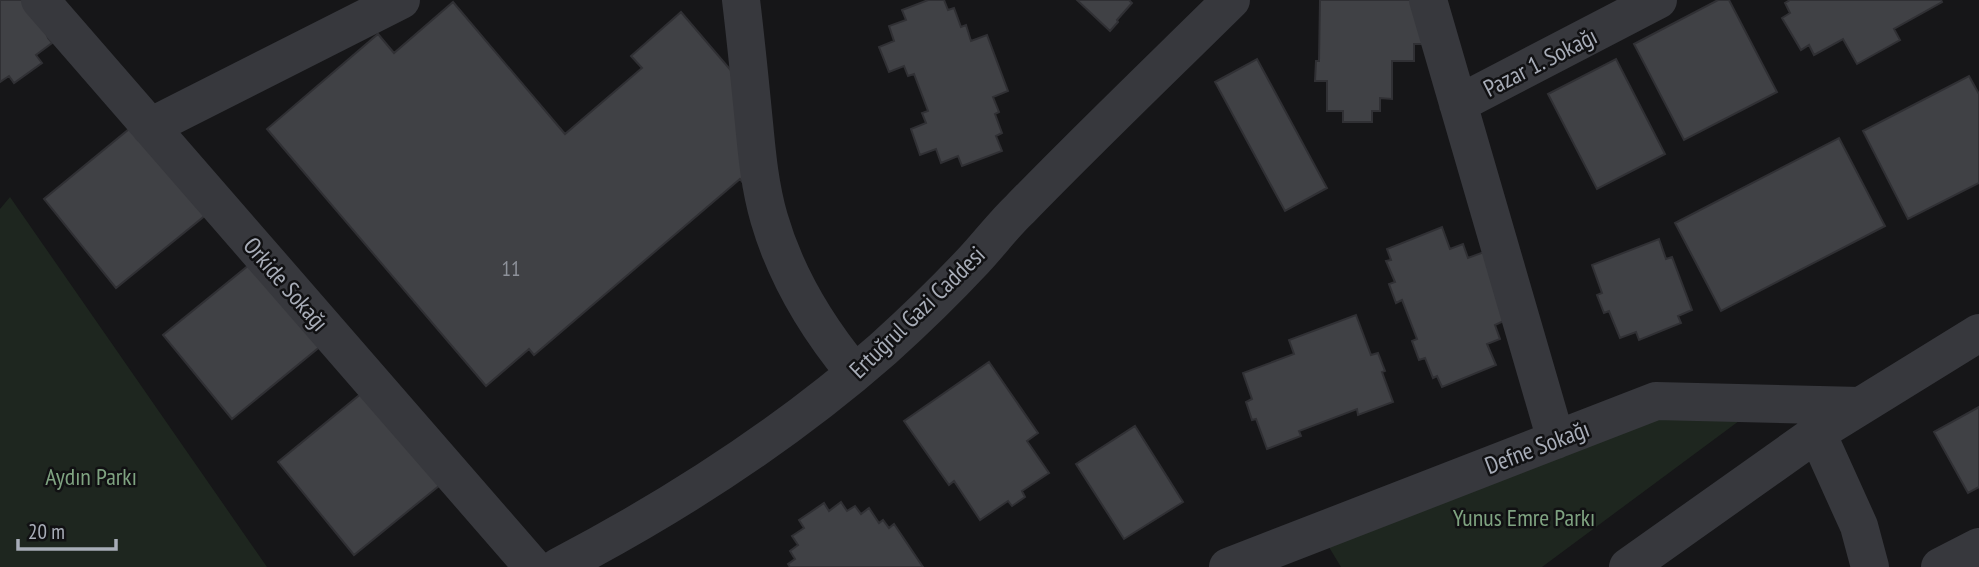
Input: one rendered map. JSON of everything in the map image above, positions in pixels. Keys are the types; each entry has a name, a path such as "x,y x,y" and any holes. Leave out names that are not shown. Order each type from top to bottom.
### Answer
{"street":[{"name":"Orkide Sokağı","path":"40,0 533,567"},
{"path":"150,127 401,0"},
{"path":"741,0 759,175 768,217 796,289 833,346 854,372"},
{"name":"Ertuğrul Gazi Caddesi","path":"558,567 678,499 795,419 882,349 975,259 1017,211 1231,0"},
{"path":"1429,0 1556,440"},
{"name":"Pazar 1. Sokağı","path":"1458,104 1658,0"},
{"path":"1628,567 1663,555 1817,433 1979,333"},
{"name":"Defne Sokağı","path":"1228,567 1656,401 1860,407"},
{"path":"1817,433 1859,526 1870,567"},
{"path":"1940,567 1979,547"}],"green space":[{"name":"Aydın Parkı","path":"10,197 267,567 0,567 0,209"},
{"name":"Yunus Emre Parkı","path":"1663,416 1743,418 1542,567 1341,567 1321,534"}],"building":[{"path":"0,0 34,0 52,43 36,55 42,63 14,83 9,76 0,82"},
{"path":"928,0 944,0 948,10 954,8 961,27 966,25 971,41 987,35 1008,91 993,97 999,112 995,114 1002,133 996,136 1002,151 962,166 958,156 941,163 936,149 920,155 911,129 926,123 922,113 928,111 914,74 908,76 904,66 889,72 879,47 894,41 889,26 906,20 902,10"},
{"path":"1077,0 1129,0 1132,3 1110,31"},
{"path":"1320,0 1414,0 1429,44 1414,44 1414,61 1392,61 1392,99 1380,98 1380,111 1372,111 1372,122 1343,122 1343,111 1327,111 1327,81 1315,81 1316,61 1319,61"},
{"path":"1718,0 1729,0 1777,92 1684,140 1634,44"},
{"path":"1790,0 1942,2 1894,29 1900,40 1857,64 1843,39 1814,55 1809,45 1801,50 1782,18 1790,13 1785,3"},
{"path":"453,2 565,134 642,68 631,56 681,12 752,95 747,188 740,179 534,355 529,349 486,386 267,129 378,34 394,53"},
{"path":"1257,59 1327,188 1285,211 1215,82"},
{"path":"1616,59 1665,154 1597,189 1548,94"},
{"path":"1969,76 1979,94 1979,183 1908,219 1863,131"},
{"path":"134,125 207,214 116,288 44,199"},
{"path":"1839,138 1885,226 1721,311 1675,223"},
{"path":"1442,227 1450,249 1463,244 1468,258 1484,252 1510,318 1495,325 1500,339 1487,344 1496,365 1442,387 1437,376 1433,378 1425,358 1419,360 1412,341 1417,339 1402,300 1396,303 1389,284 1395,282 1386,261 1391,260 1387,249"},
{"path":"1659,239 1666,259 1672,257 1692,310 1678,316 1681,323 1639,340 1636,332 1620,338 1609,311 1604,313 1597,295 1602,293 1592,265"},
{"path":"254,261 322,345 232,419 163,335"},
{"path":"1356,315 1371,355 1378,353 1393,402 1358,415 1357,409 1299,431 1301,436 1267,449 1256,419 1252,420 1246,402 1252,399 1243,373 1294,354 1289,340"},
{"path":"989,362 1038,433 1027,441 1049,473 1022,491 1025,497 1012,506 1008,501 980,520 954,481 949,485 904,421"},
{"path":"368,388 445,481 354,555 278,462"},
{"path":"1979,407 1979,487 1968,493 1934,432"},
{"path":"1135,426 1183,502 1124,539 1076,464"},
{"path":"841,502 847,511 855,506 861,514 869,508 879,523 883,520 889,528 894,524 923,567 790,567 788,564 795,559 790,551 798,545 792,536 804,528 799,520 824,503 829,511"}]}
